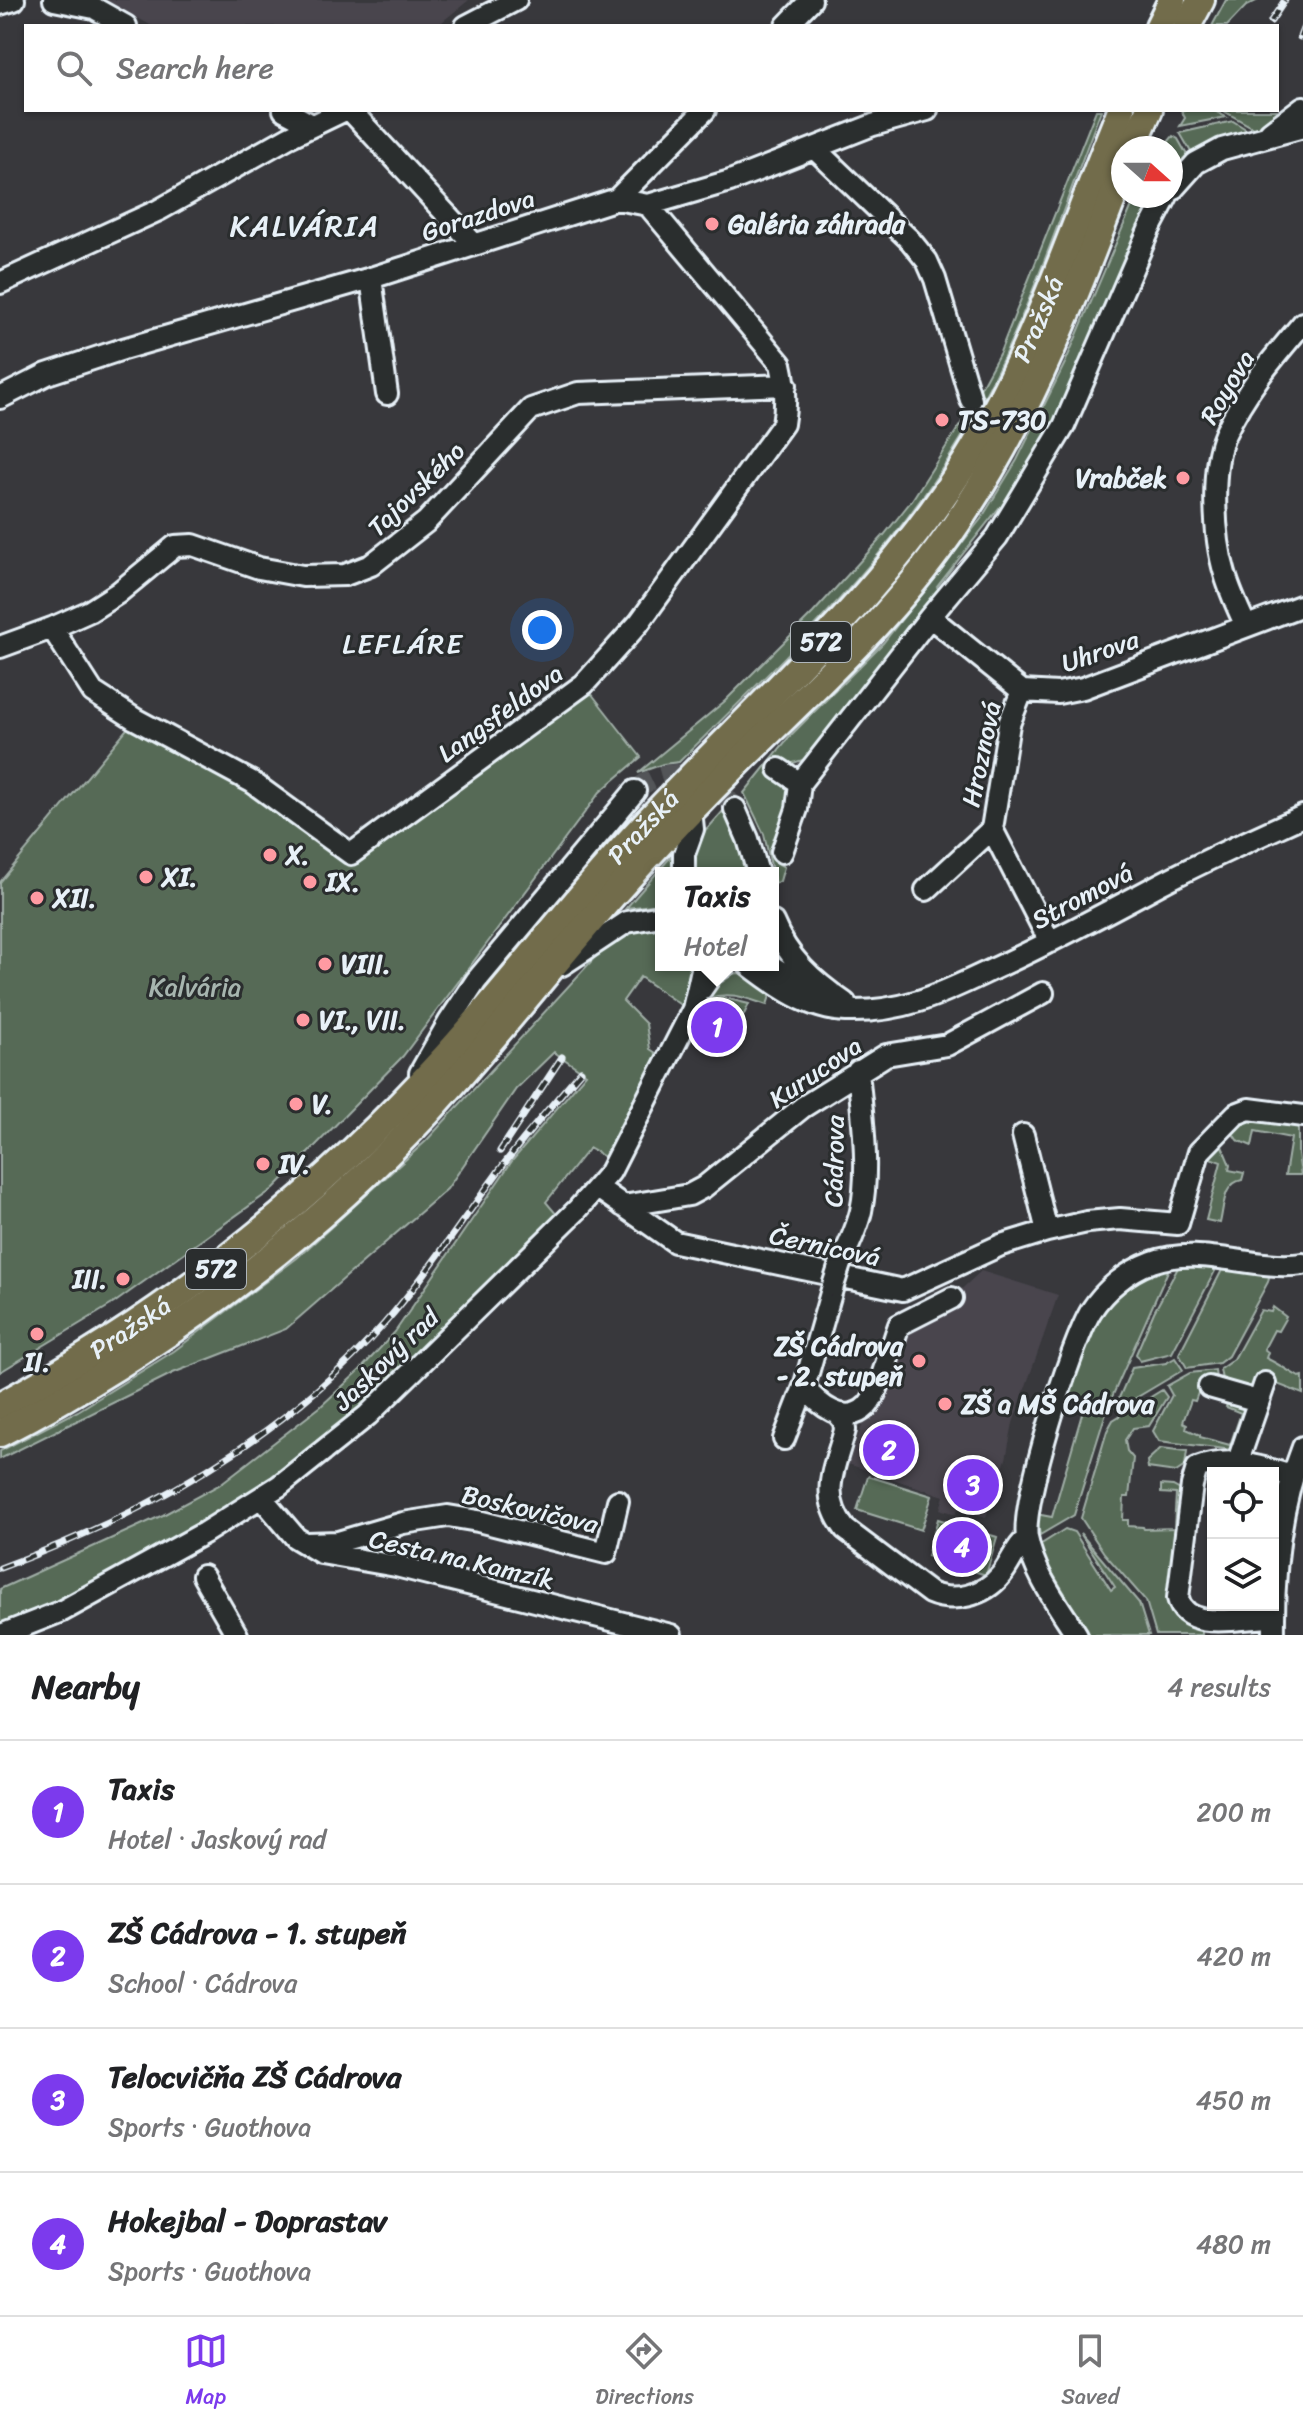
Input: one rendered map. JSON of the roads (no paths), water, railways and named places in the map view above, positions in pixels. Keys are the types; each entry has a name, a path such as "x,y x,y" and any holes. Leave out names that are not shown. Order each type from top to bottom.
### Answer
{"main road":[{"path":"1160,24 1172,0"},
{"path":"1188,24 1201,0"},
{"name":"Pražská","path":"0,1406 119,1337 213,1271 305,1196 406,1098 489,1006 633,836 838,624 894,560 941,499 991,420 1023,354 1120,112"},
{"path":"1137,136 1148,112"},
{"name":"Pražská","path":"0,1433 134,1356 272,1256 359,1180 424,1115 611,897 691,810 858,646 924,568 998,460 1034,391 1073,302 1111,202"}],"street":[{"path":"0,4 14,0"},
{"path":"54,0 94,8 122,24"},
{"path":"470,24 516,0"},
{"path":"788,24 807,2"},
{"path":"1263,137 1303,107"},
{"path":"288,112 312,125"},
{"path":"0,283 159,210 312,125 342,112"},
{"path":"349,112 473,243"},
{"path":"617,199 703,112"},
{"name":"Gorazdova","path":"0,398 47,374 135,345 371,278 617,199 648,205 730,181 873,125 920,112"},
{"path":"1183,178 1196,163 1222,149 1303,127"},
{"path":"815,149 910,240 927,261 971,400"},
{"path":"648,205 781,364 786,385"},
{"path":"782,852 797,809 800,783 997,537 1064,426 1161,208"},
{"path":"371,278 387,394"},
{"name":"Royova","path":"1246,626 1224,572 1216,510 1218,461 1225,435 1258,375 1303,323"},
{"name":"Tajovského","path":"0,647 90,611 118,593 175,546 193,545 259,568 303,576 345,575 371,565 426,522 531,409 578,393 786,385"},
{"name":"Langsfeldova","path":"52,628 93,692 135,719 252,782 351,854 584,684 639,623 783,424 787,404 786,385"},
{"name":"Uhrova","path":"1032,692 1083,688 1303,605"},
{"path":"930,617 1032,692"},
{"name":"Hroznová","path":"1032,692 1009,724 992,829 1050,942"},
{"path":"779,769 800,783"},
{"path":"406,1098 476,981 635,791"},
{"path":"735,809 756,867"},
{"path":"684,867 684,854 693,829 691,810"},
{"name":"Stromová","path":"757,971 784,991 831,1009 881,1010 933,998 1050,942 1194,866 1303,816"},
{"name":"Hroznová","path":"926,890 992,829"},
{"path":"545,976 627,922 655,917"},
{"path":"779,932 797,963 845,1003"},
{"name":"Jaskový rad","path":"695,1001 702,971"},
{"name":"Jaskový rad","path":"1,1635 34,1624 74,1604 262,1498 356,1426 598,1188 610,1172 647,1103 695,1001 716,971"},
{"name":"Stromová","path":"779,971 821,998 881,1010"},
{"name":"Kurucova","path":"623,1206 689,1195 704,1187 803,1107 886,1055 947,1045 1043,993"},
{"name":"Cádrova","path":"784,1439 804,1387 840,1264 857,1225 863,1190 858,1071"},
{"name":"Černicová","path":"598,1188 675,1242 903,1290 1001,1245 1047,1231 1120,1219 1178,1224 1198,1154 1236,1114 1249,1109 1303,1116"},
{"path":"1023,1135 1047,1231"},
{"path":"1077,1635 1042,1577 1027,1538 1028,1511 1047,1432 1078,1339 1091,1312 1104,1295 1132,1272 1172,1256 1297,1264"},
{"path":"838,1414 855,1413 868,1405 899,1325 952,1298"},
{"path":"804,1387 816,1402 838,1414 844,1421 845,1430 830,1487 831,1507 845,1529 930,1593 952,1599 983,1591 1001,1576 1027,1538"},
{"path":"1209,1387 1261,1392 1238,1461"},
{"path":"1293,1476 1238,1461 1214,1462 1197,1468 1192,1485 1179,1603 1184,1611 1202,1620 1274,1626 1277,1545 1303,1447"},
{"name":"Cesta na Kamzík","path":"262,1498 281,1523 303,1543 336,1558 396,1566 671,1635"},
{"name":"Boskovičova","path":"303,1543 338,1542 403,1523 448,1516 606,1553 618,1501"},
{"path":"203,1576 237,1635"}],"tunnel":[{"path":"635,791 661,776 689,775 714,787 735,809"}],"railway":[{"path":"1271,21 1285,0"},
{"path":"1300,37 1303,29"},
{"path":"500,1151 562,1057"},
{"path":"0,1568 106,1524 158,1498 207,1470 301,1404 344,1366 399,1307 514,1151 581,1071"}],"place":[{"name":"Galéria záhrada","path":"712,224"},
{"name":"TS-730","path":"942,420"},
{"name":"Vrabček","path":"1183,478"},
{"name":"X.","path":"270,855"},
{"name":"XI.","path":"146,877"},
{"name":"IX.","path":"310,882"},
{"name":"XII.","path":"37,898"},
{"name":"VIII.","path":"325,964"},
{"name":"VI., VII.","path":"303,1020"},
{"name":"Taxis","path":"717,1027"},
{"name":"V.","path":"296,1104"},
{"name":"IV.","path":"263,1164"},
{"name":"III.","path":"123,1279"},
{"name":"II.","path":"37,1334"},
{"name":"ZŠ Cádrova - 2. stupeň","path":"919,1361"},
{"name":"ZŠ a MŠ Cádrova","path":"945,1404"},
{"name":"ZŠ Cádrova - 1. stupeň","path":"889,1450"},
{"name":"Telocvičňa ZŠ Cádrova","path":"973,1485"},
{"name":"Hokejbal - Doprastav","path":"962,1547"}],"district":[{"name":"KALVÁRIA","path":"305,226"},
{"name":"LEFLÁRE","path":"403,643"}],"park label":[{"name":"Kalvária","path":"195,987"}]}
